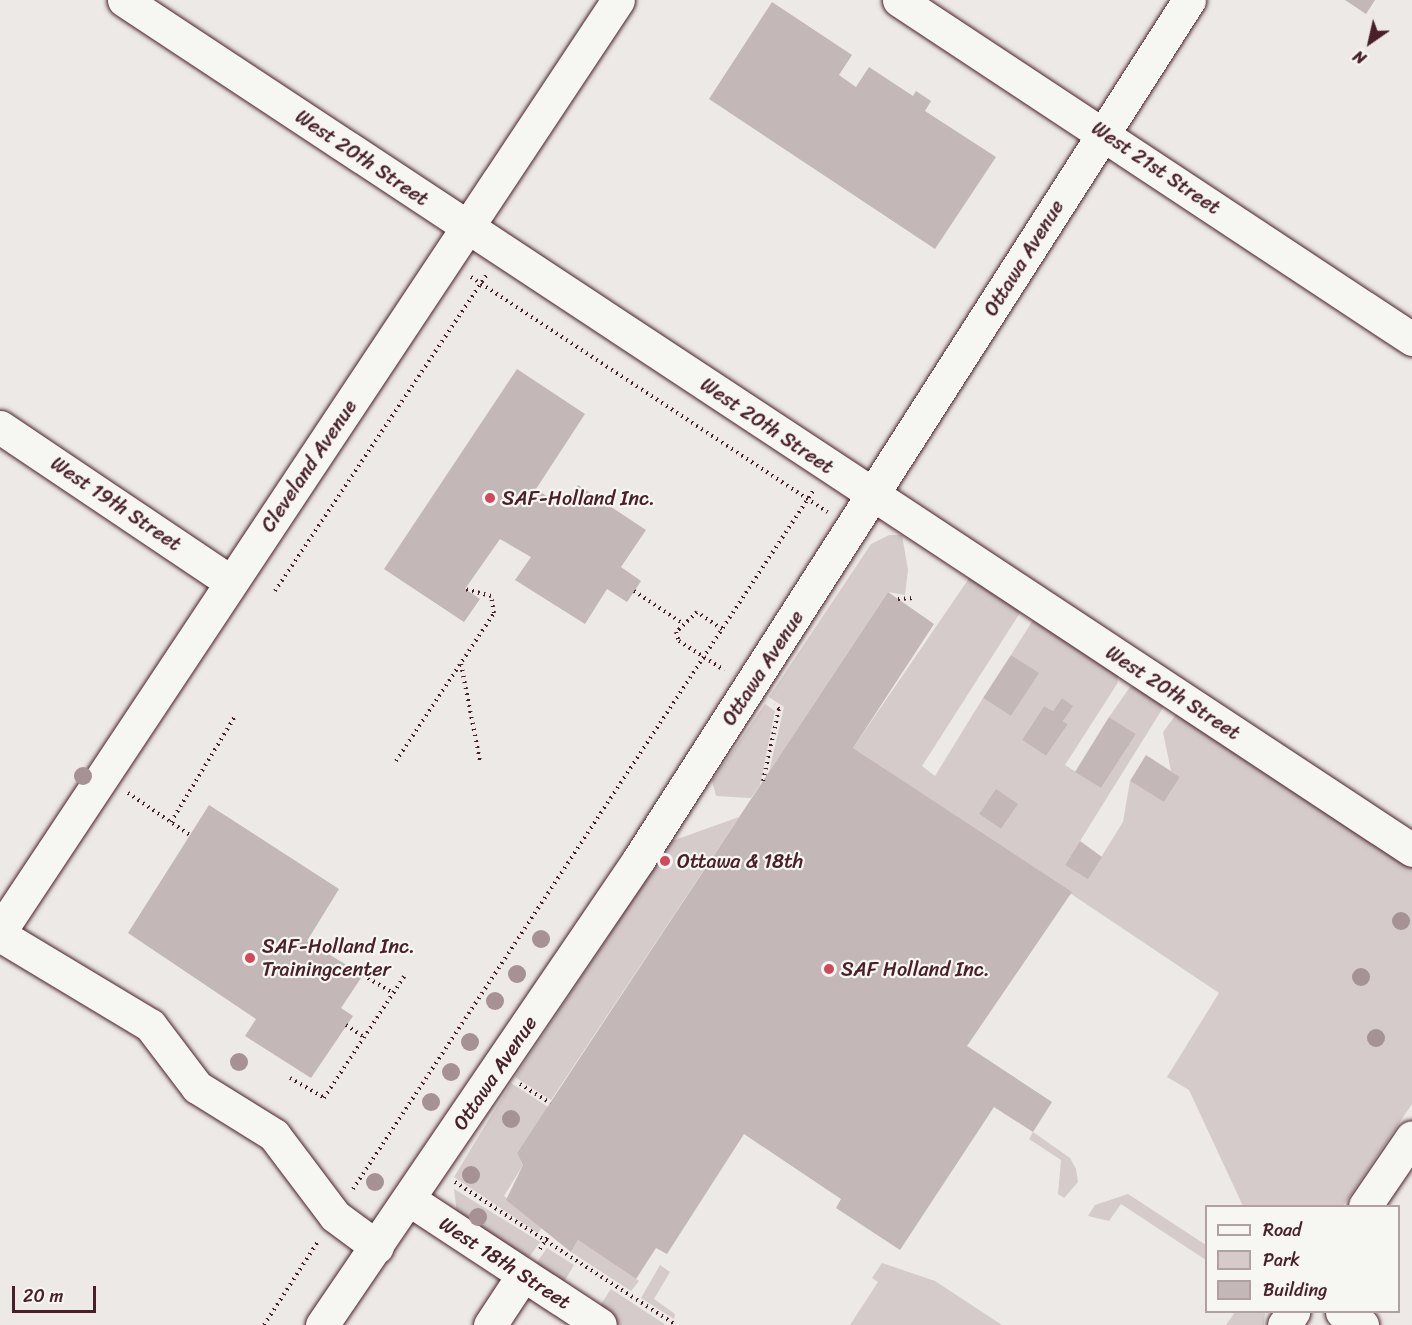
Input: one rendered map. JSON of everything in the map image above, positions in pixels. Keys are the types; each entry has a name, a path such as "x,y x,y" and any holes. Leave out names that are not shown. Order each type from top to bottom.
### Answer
{"street":[{"name":"West 20th Street","path":"124,0 1412,850"},
{"name":"Cleveland Avenue","path":"0,933 618,0"},
{"name":"West 21st Street","path":"899,0 1103,132 1412,339"},
{"name":"Ottawa Avenue","path":"322,1325 410,1200 874,497 1103,132 1189,0"},
{"name":"West 19th Street","path":"0,427 231,582"},
{"path":"0,933 150,1025 197,1087 274,1135 335,1216 377,1247"},
{"path":"1366,1205 1412,1137"},
{"name":"West 18th Street","path":"410,1200 600,1325"},
{"path":"490,1325 523,1275"},
{"path":"1345,1313 1362,1325"}],"path":[{"path":"275,591 502,251"},
{"path":"446,260 853,529"},
{"path":"264,1325 829,467"},
{"path":"396,761 494,613 490,596 465,589"},
{"path":"634,591 682,623"},
{"path":"898,599 914,598"},
{"path":"461,663 480,761"},
{"path":"171,822 234,718"},
{"path":"103,776 190,835"},
{"path":"363,975 393,993"},
{"path":"290,1078 324,1098 405,975"},
{"path":"346,1025 364,1037"},
{"path":"431,1167 547,1239 676,1325"}],"green space":[{"path":"889,535 902,535 908,570 905,595 888,592 769,772 784,707 769,697 871,544"},
{"path":"972,574 1020,605 1020,613 922,766 935,776 983,698 1011,716 1038,673 1011,655 1033,620 1119,671 1117,684 1065,765 1101,788 1136,734 1109,717 1130,687 1141,685 1166,703 1065,865 1088,878 1123,822 1130,781 1164,802 1180,777 1171,771 1163,732 1178,712 1412,864 1412,1104 1344,1205 1243,1205 1189,1090 1167,1077 1219,993 853,748","holes":["1062,698 1072,706 1063,721 1068,724 1046,756 1022,740 1044,706 1053,711","996,790 1017,805 1001,829 979,814"]},
{"path":"765,704 775,711 760,785 751,798 716,796 712,781"},
{"path":"739,817 551,1100 515,1077 672,841"},
{"path":"511,1083 548,1107 517,1153 523,1165 504,1196 543,1226 538,1233 454,1177"},
{"path":"1033,1132 1070,1158 1076,1169 1078,1182 1064,1198 1058,1194 1061,1160 1029,1139"},
{"path":"454,1189 540,1242 527,1260 457,1213"},
{"path":"1128,1194 1205,1244 1205,1259 1121,1204 1109,1221 1088,1216 1095,1205"},
{"path":"578,1240 639,1281 631,1291 571,1252"},
{"path":"547,1248 574,1265 561,1287 533,1268"},
{"path":"882,1263 935,1281 1002,1325 850,1325 878,1282 872,1278"},
{"path":"660,1265 670,1272 654,1299 675,1314 674,1319 641,1298"},
{"path":"611,1289 666,1325 620,1325 597,1310"},
{"path":"1234,1313 1265,1313 1264,1325 1226,1325"}],"building":[{"path":"1345,0 1375,0 1366,14"},
{"path":"772,2 852,55 839,75 856,87 869,67 913,96 916,91 931,101 925,111 996,157 935,249 709,99"},
{"name":"SAF-Holland Inc.","path":"517,369 585,414 536,489 563,507 578,485 646,530 621,567 641,581 627,602 607,589 585,624 515,580 531,557 500,539 465,589 480,599 464,622 384,569"},
{"name":"SAF Holland Inc.","path":"888,592 934,624 853,748 1072,892 967,1046 1052,1102 1033,1132 994,1107 900,1250 836,1208 841,1199 744,1134 667,1254 656,1248 636,1279 578,1240 571,1252 506,1200 523,1165 517,1153"},
{"path":"1011,655 1039,673 1011,716 983,698"},
{"path":"1062,698 1073,706 1063,721 1068,724 1046,756 1022,740 1044,706 1053,711"},
{"path":"1109,717 1136,734 1101,788 1075,772"},
{"path":"1146,755 1180,777 1164,802 1130,781"},
{"path":"996,789 1018,804 1001,829 979,814"},
{"name":"SAF-Holland Inc. Trainingcenter","path":"209,805 339,889 307,941 363,975 341,1008 353,1016 311,1078 245,1036 256,1019 128,933"},
{"path":"1080,841 1102,857 1088,879 1065,865"}],"place":[{"name":"SAF-Holland Inc.","path":"490,498"},
{"name":"Ottawa & 18th","path":"665,861"},
{"name":"SAF-Holland Inc. Trainingcenter","path":"250,958"},
{"name":"SAF Holland Inc.","path":"829,969"}]}
